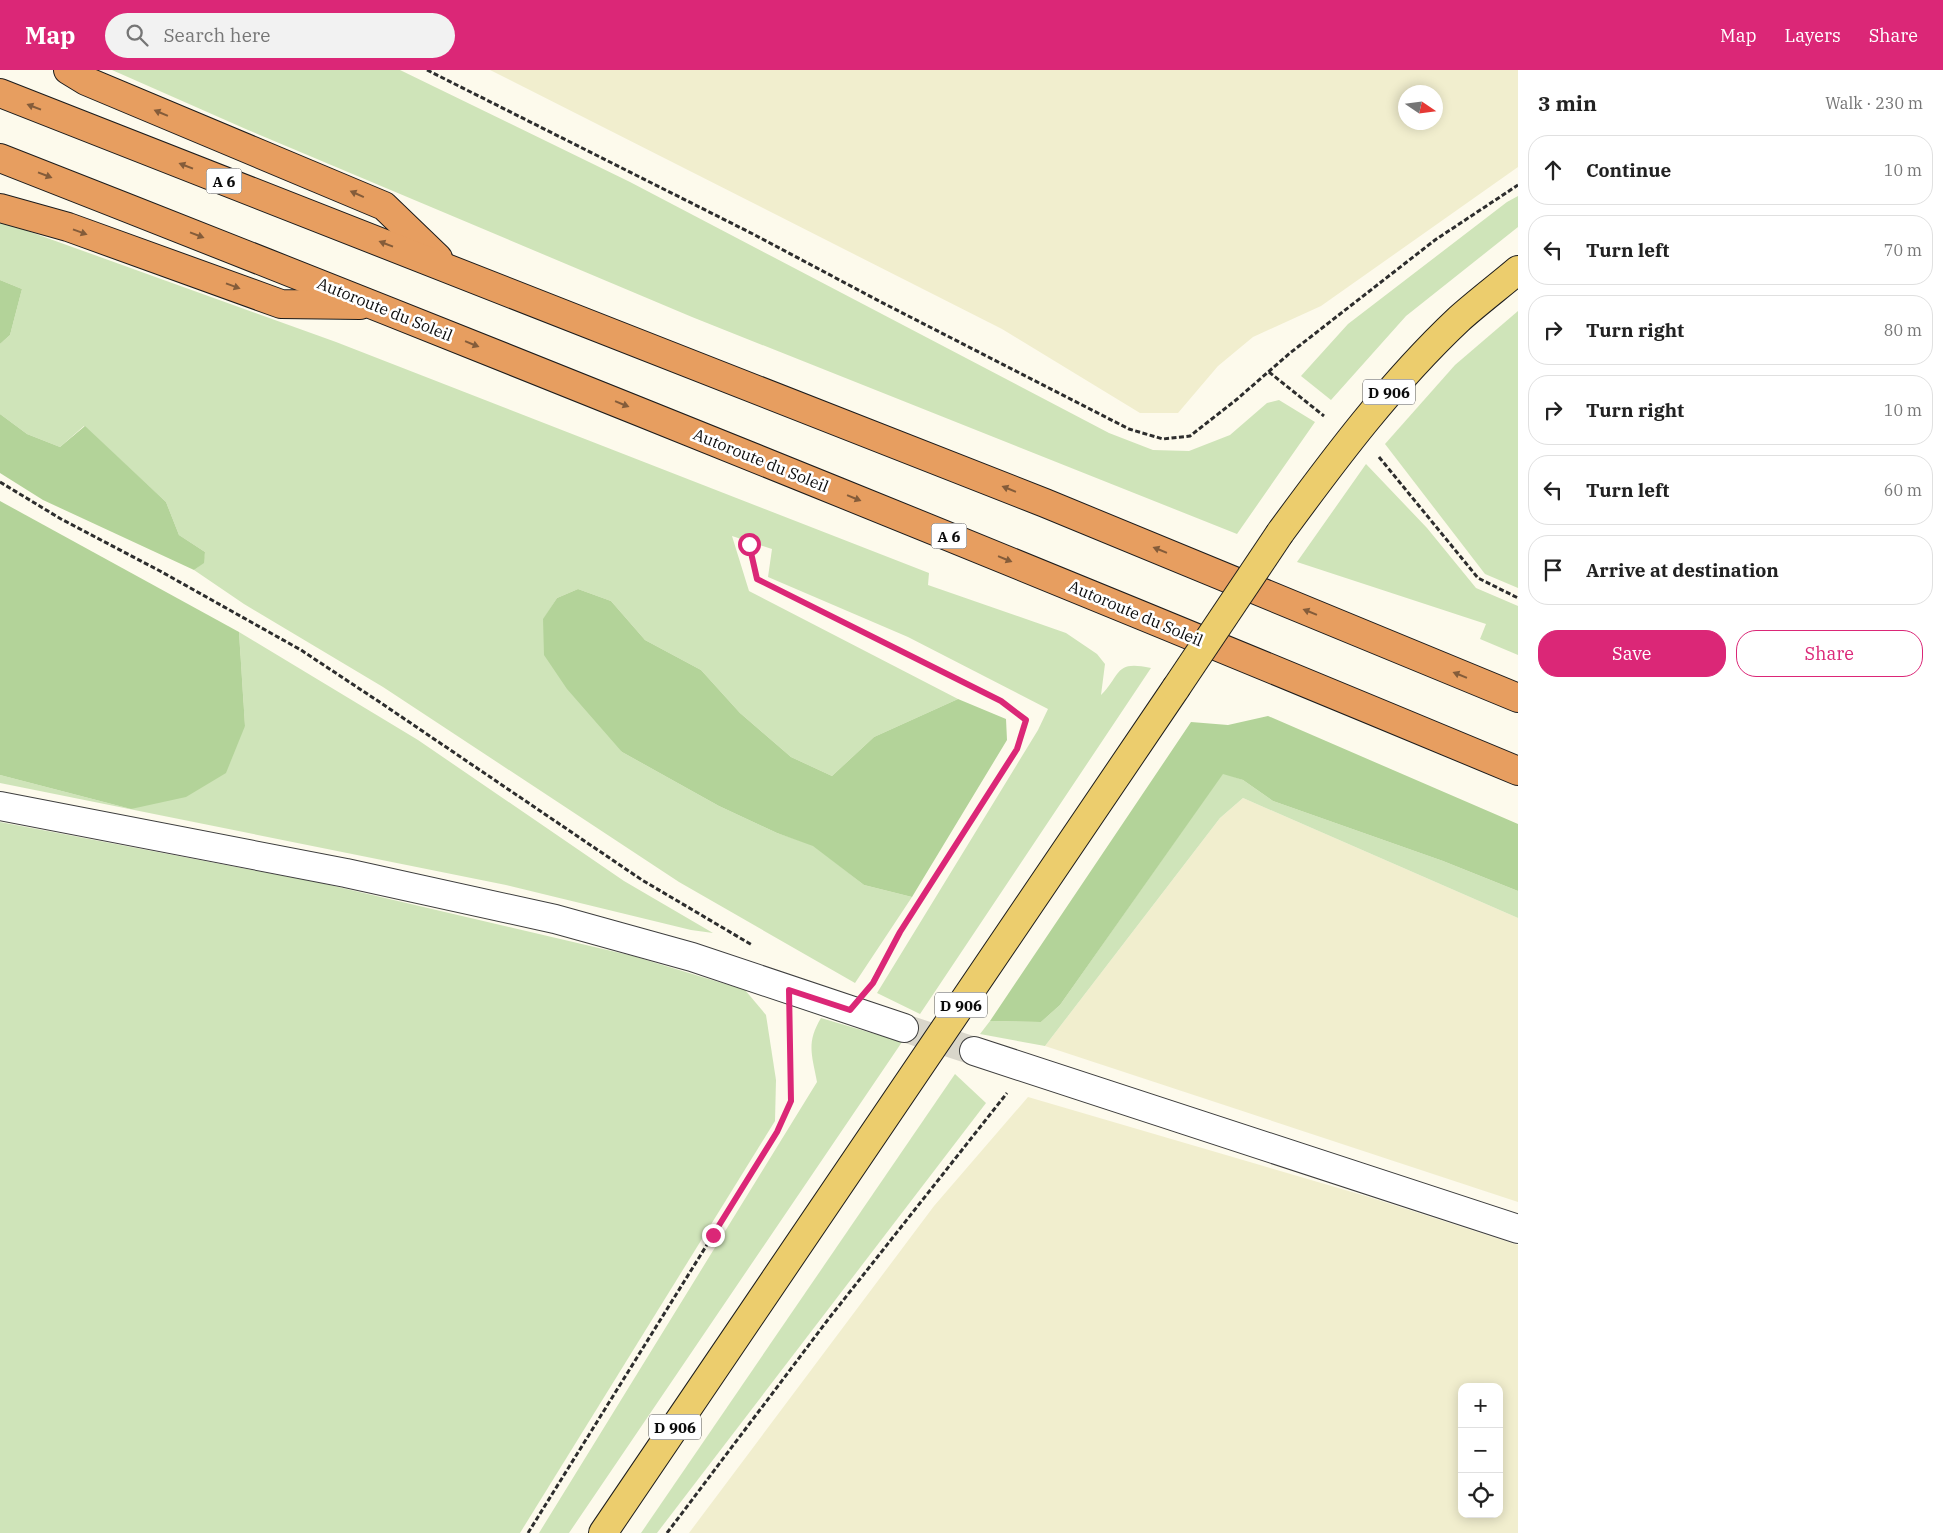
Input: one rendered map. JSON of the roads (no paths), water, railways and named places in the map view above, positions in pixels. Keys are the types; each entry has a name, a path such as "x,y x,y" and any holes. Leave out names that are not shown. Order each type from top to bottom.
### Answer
{"highway":[{"path":"68,70 95,85 384,206 448,268"},
{"name":"A 6","path":"0,94 1045,503 1518,698"},
{"name":"Autoroute du Soleil","path":"0,158 378,306 1014,562 1518,771"},
{"path":"0,208 68,227 281,304 378,306"}],"main road":[{"name":"D 906","path":"603,1533 1280,533 1329,467 1392,389 1459,319 1518,270"}],"street":[{"path":"0,806 346,873 554,918 692,957 904,1028"},
{"path":"974,1051 1518,1229"}],"tunnel":[{"path":"904,1028 974,1051"}]}
